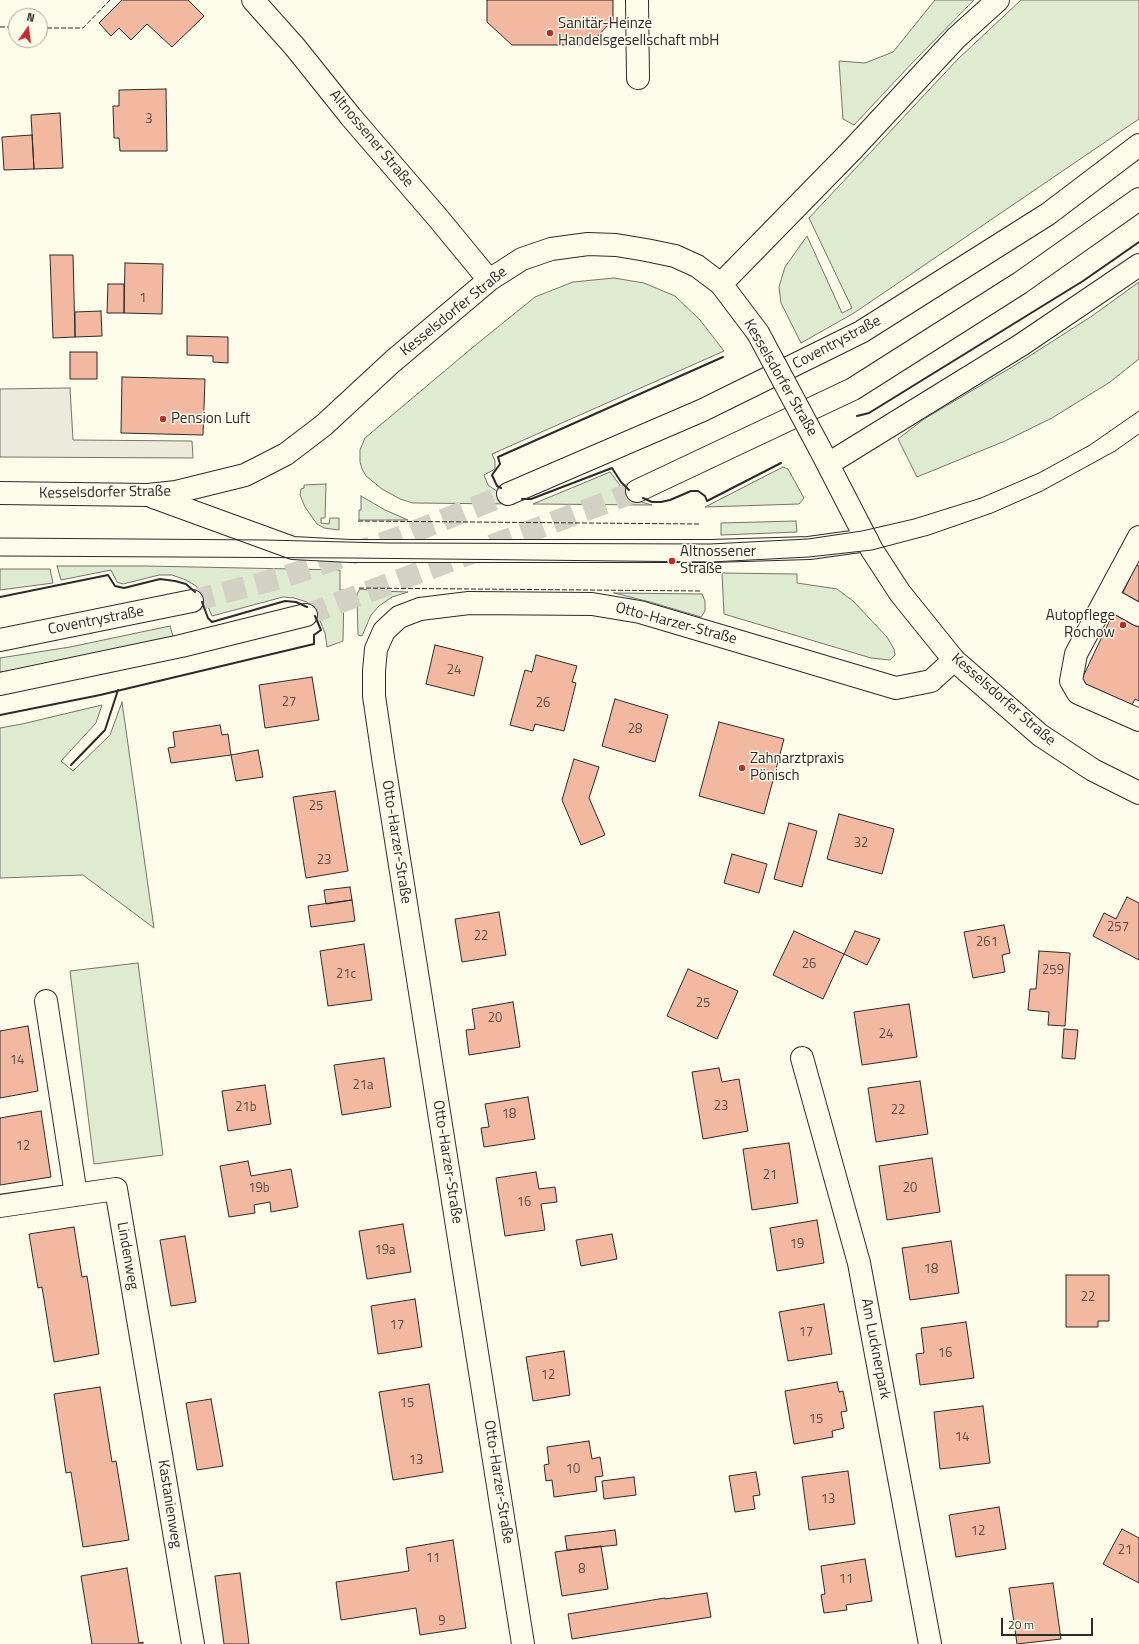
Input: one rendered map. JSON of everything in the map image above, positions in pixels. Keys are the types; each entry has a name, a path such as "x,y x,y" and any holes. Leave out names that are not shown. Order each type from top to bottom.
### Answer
{"main road":[{"name":"Altnossener Straße","path":"253,0 295,47 351,117 489,280"},
{"path":"637,0 638,78"},
{"path":"721,284 852,150 956,38 998,0"},
{"name":"Coventrystraße","path":"508,494 703,410 861,332 1048,214 1139,145"},
{"path":"638,491 853,389 1020,283 1139,199"},
{"name":"Kesselsdorfer Straße","path":"0,493 148,495 176,492 245,475 286,454 324,424 392,362 489,280 522,259 551,249 588,244 616,244 675,256 697,266 721,284 758,333 867,540 900,593 954,660 1040,735 1093,770 1139,793"},
{"path":"824,457 1021,345 1139,265"},
{"path":"148,495 293,548 350,551 711,551 809,548 867,540"},
{"path":"1139,537 1076,654 1071,681 1078,694 1139,720"},
{"path":"1107,598 1139,615"},
{"name":"Coventrystraße","path":"0,640 192,601"},
{"name":"Otto-Harzer-Straße","path":"523,1644 384,764 374,696 376,649 384,631 399,617 420,609 469,603 592,604 640,612 896,688 931,681 954,660"},
{"path":"0,684 182,646 306,615"},
{"path":"46,1001 76,1195"},
{"name":"Am Lucknerpark","path":"802,1058 859,1263 930,1644"},
{"name":"Lindenweg","path":"0,1206 116,1189 146,1363"},
{"name":"Kastanienweg","path":"146,1363 193,1644"}],"green space":[{"path":"935,0 974,0 854,125 843,119 839,61 865,63 893,52"},
{"path":"1021,0 1139,0 1139,119 854,313 801,343 781,303 779,287 785,267 807,236 842,313 852,308 809,218 958,59"},
{"path":"614,278 644,283 675,296 700,320 724,351 492,454 495,461 495,469 484,475 488,485 515,504 413,503 400,499 382,489 366,476 360,462 360,450 365,438 535,297 573,282"},
{"path":"1139,282 1139,359 1110,382 1052,418 1005,441 917,477 898,439 924,419 1017,364 1092,316"},
{"path":"783,467 788,469 804,498 799,504 705,507"},
{"path":"610,472 625,492 638,501 652,505 533,504"},
{"path":"326,484 325,518 321,518 321,523 329,524 330,518 339,518 339,530 324,528 317,524 305,507 300,495 301,489 304,488 304,485"},
{"path":"361,496 385,510 408,520 359,520"},
{"path":"796,521 797,532 721,535 721,523"},
{"path":"57,566 146,566 340,570 340,590 344,590 343,641 327,647 325,633 316,611 307,602 294,598 283,597 212,616 203,596 196,586 186,580 172,575 159,575 123,584 117,582 111,570 61,580"},
{"path":"0,569 50,569 53,583 0,590"},
{"path":"722,573 797,574 797,583 837,589 853,601 887,637 894,649 895,655 890,660 871,658 724,614"},
{"path":"360,589 408,592 392,597 379,606 371,615 362,636 358,635 357,594"},
{"path":"614,593 702,594 705,601 705,611 701,617"},
{"path":"170,626 174,640 46,666 0,672 0,658 70,647"},
{"path":"122,702 154,928 83,875 0,878 0,728 102,705 96,723 61,761 73,771 110,735"},
{"path":"138,963 163,1155 94,1164 70,971"}],"shaded area":[{"path":"70,388 73,440 192,441 193,458 0,457 0,389"}],"building":[{"path":"122,0 188,0 204,16 172,47 147,24 131,40 119,28 111,36 99,23"},
{"name":"Sanitär-Heinze Handelsgesellschaft mbH","path":"487,0 613,0 613,20 589,45 512,45 487,22"},
{"path":"166,89 167,151 120,151 119,138 114,138 113,106 119,106 119,90"},
{"path":"60,113 63,168 34,169 31,115"},
{"path":"32,135 34,169 4,170 2,137"},
{"path":"50,255 73,255 75,337 53,338"},
{"path":"125,263 163,264 162,314 124,313"},
{"path":"108,284 124,284 124,313 107,313"},
{"path":"101,311 102,336 75,337 75,312"},
{"path":"187,336 228,337 228,363 213,362 213,356 187,355"},
{"path":"70,352 97,352 97,379 70,379"},
{"name":"Pension Luft","path":"122,377 205,379 203,435 121,433"},
{"name":"Autopflege Rochow","path":"1136,565 1139,566 1139,701 1135,699 1124,720 1080,683"},
{"path":"435,645 483,657 474,696 426,684"},
{"path":"536,655 577,666 572,682 576,683 564,731 535,724 533,731 510,725 525,670 532,672"},
{"path":"312,677 319,720 265,728 259,685"},
{"path":"615,699 668,715 655,762 602,746"},
{"name":"Zahnarztpraxis Pönisch","path":"719,722 784,739 764,814 699,796"},
{"path":"220,725 222,735 228,734 231,755 171,763 168,748 175,747 173,732"},
{"path":"258,750 263,777 236,781 231,755"},
{"path":"574,759 599,767 589,798 605,835 581,845 562,800"},
{"path":"335,791 348,871 306,878 293,797"},
{"path":"839,814 894,829 882,874 827,859"},
{"path":"789,823 817,831 802,887 774,879"},
{"path":"732,854 767,864 759,893 724,883"},
{"path":"350,887 352,900 326,904 324,890"},
{"path":"1127,897 1139,903 1139,960 1093,936 1104,913 1116,919"},
{"path":"352,900 355,921 311,927 308,906"},
{"path":"499,912 506,955 462,962 455,919"},
{"path":"1004,925 1010,953 1002,955 1005,972 973,978 964,932"},
{"path":"794,931 844,954 823,999 773,975"},
{"path":"855,931 880,939 867,965 844,954"},
{"path":"364,944 372,1000 328,1006 320,951"},
{"path":"1039,951 1070,953 1065,1026 1048,1025 1049,1012 1028,1010 1030,989 1036,989"},
{"path":"688,969 738,991 717,1039 667,1016"},
{"path":"513,1002 520,1047 469,1055 466,1030 475,1029 472,1009"},
{"path":"909,1004 917,1057 862,1065 854,1012"},
{"path":"28,1026 38,1091 0,1098 0,1031"},
{"path":"1064,1029 1078,1030 1075,1059 1062,1058"},
{"path":"384,1058 391,1107 342,1115 334,1065"},
{"path":"719,1068 722,1082 739,1079 748,1131 703,1139 692,1072"},
{"path":"920,1081 928,1134 876,1142 868,1088"},
{"path":"265,1085 271,1124 228,1131 222,1091"},
{"path":"528,1097 535,1139 484,1147 481,1128 489,1127 485,1104"},
{"path":"41,1111 51,1177 0,1185 0,1118"},
{"path":"789,1143 798,1203 752,1210 743,1149"},
{"path":"932,1158 940,1212 887,1220 879,1166"},
{"path":"248,1161 251,1176 291,1169 298,1207 271,1212 270,1202 254,1205 255,1213 229,1217 220,1166"},
{"path":"536,1172 539,1189 555,1187 557,1202 541,1204 545,1230 505,1236 496,1178"},
{"path":"817,1220 824,1263 777,1271 770,1228"},
{"path":"403,1224 411,1272 367,1279 359,1231"},
{"path":"74,1227 82,1277 87,1276 99,1354 54,1362 42,1287 38,1288 29,1234"},
{"path":"612,1234 617,1259 581,1266 576,1240"},
{"path":"185,1236 196,1302 171,1306 160,1240"},
{"path":"951,1241 959,1293 910,1300 902,1248"},
{"path":"1066,1275 1109,1275 1109,1321 1098,1321 1098,1327 1066,1327"},
{"path":"415,1299 422,1347 378,1354 371,1306"},
{"path":"824,1304 832,1354 788,1361 779,1312"},
{"path":"966,1322 974,1378 920,1385 916,1354 924,1353 921,1328"},
{"path":"564,1351 570,1395 533,1401 526,1357"},
{"path":"837,1382 839,1392 843,1391 847,1411 841,1412 844,1428 832,1431 833,1437 794,1444 785,1391"},
{"path":"429,1384 443,1472 393,1480 379,1392"},
{"path":"100,1387 112,1462 116,1461 129,1540 83,1547 71,1472 66,1473 54,1394"},
{"path":"211,1399 223,1466 197,1470 186,1403"},
{"path":"983,1406 990,1463 940,1469 934,1412"},
{"path":"589,1441 592,1459 600,1457 603,1476 595,1477 597,1491 554,1497 552,1480 546,1481 544,1465 549,1464 547,1447"},
{"path":"848,1471 855,1524 809,1530 802,1477"},
{"path":"756,1472 760,1495 753,1496 755,1509 735,1512 729,1476"},
{"path":"634,1477 636,1495 604,1499 602,1481"},
{"path":"999,1507 1006,1549 956,1557 949,1515"},
{"path":"1122,1529 1139,1538 1139,1583 1103,1564"},
{"path":"615,1530 617,1545 567,1550 565,1536"},
{"path":"453,1540 466,1628 420,1635 416,1608 341,1620 336,1582 409,1571 406,1548"},
{"path":"601,1546 608,1589 562,1596 555,1552"},
{"path":"865,1559 872,1601 846,1605 847,1610 824,1613 821,1595 825,1594 821,1566"},
{"path":"127,1568 139,1643 143,1642 143,1644 92,1644 81,1576"},
{"path":"240,1573 249,1644 224,1644 215,1576"},
{"path":"1053,1583 1061,1639 1017,1644 1009,1588"},
{"path":"707,1593 711,1617 572,1639 568,1614 665,1598"}],"tunnel":[{"path":"306,615 637,491"},
{"path":"192,601 284,577 403,536 508,494"}],"tram line":[{"path":"0,538 265,540 387,543 710,544 808,539 862,531 914,519 981,498 1039,473 1090,445 1139,411"},
{"path":"0,556 711,562 809,557 872,550 929,535 992,513 1042,491 1115,451 1139,434"}],"fence":[{"path":"48,28 83,28 110,0"},
{"path":"0,27 8,27"},
{"path":"358,521 699,524"},
{"path":"359,588 701,591"}],"wall":[{"path":"857,416 869,413 1083,281 1139,242"},
{"path":"501,488 497,486 492,475 500,464 498,457 723,357"},
{"path":"643,498 652,502 661,502 670,500 691,491 698,491 705,496 707,501 781,463"},
{"path":"522,499 531,499 612,468 621,482 629,490"},
{"path":"0,597 108,575 115,586 124,588 160,579 186,584 195,592"},
{"path":"202,602 208,618 212,622 285,601 296,602 307,607"},
{"path":"0,715 100,695 314,644 314,635 321,630 315,616"},
{"path":"71,765 105,730 118,690"}],"place":[{"name":"Sanitär-Heinze Handelsgesellschaft mbH","path":"550,33"},
{"name":"Pension Luft","path":"163,419"},
{"name":"Altnossener Straße","path":"672,561"},
{"name":"Autopflege Rochow","path":"1123,625"},
{"name":"Zahnarztpraxis Pönisch","path":"742,768"}]}
